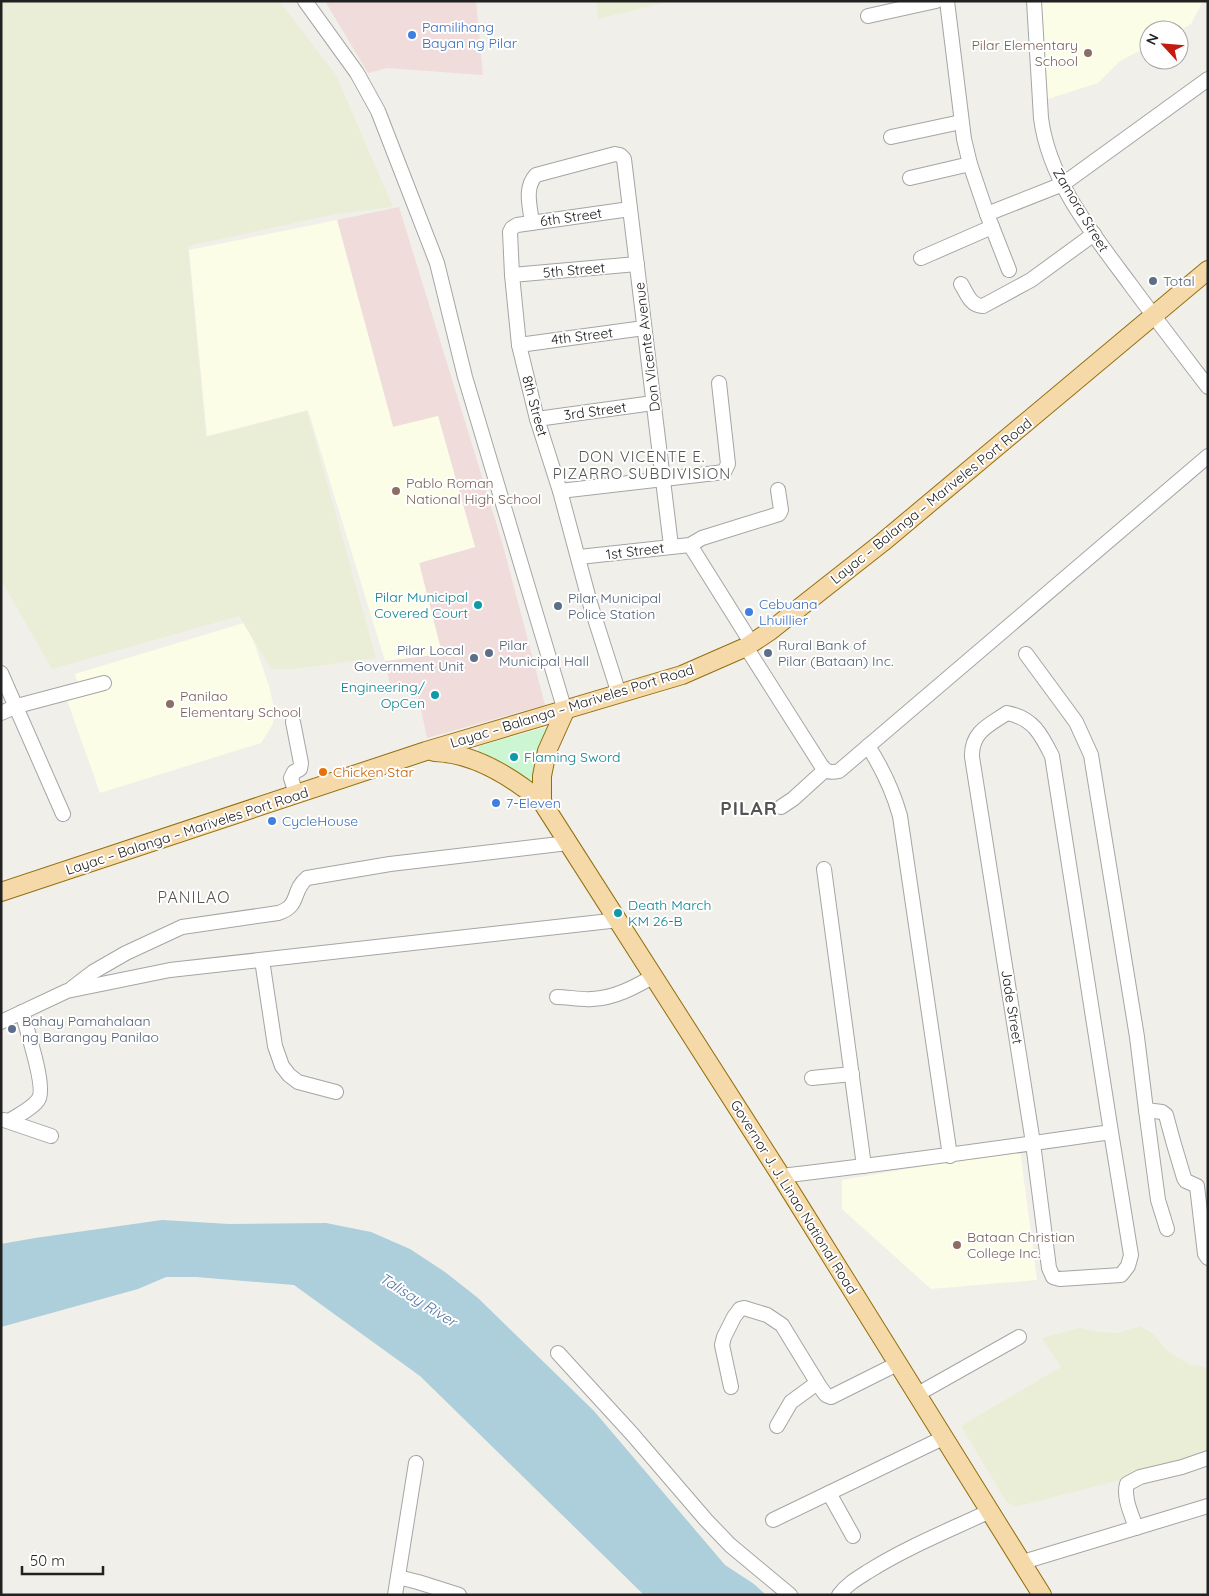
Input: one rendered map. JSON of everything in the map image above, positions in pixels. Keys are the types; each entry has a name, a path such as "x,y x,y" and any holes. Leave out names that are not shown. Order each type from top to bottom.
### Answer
{"main road":[{"name":"Layac – Balanga – Mariveles Port Road","path":"1,892 426,751 565,711 686,673 749,645 883,542 1208,270"},
{"path":"542,802 542,776 547,751 565,711"},
{"name":"Governor J. J. Linao National Road","path":"426,751 444,752 474,760 508,777 542,802 781,1176 1042,1595"}],"street":[{"path":"305,1 358,73 378,111 438,263 465,377 565,711"},
{"path":"868,16 936,1"},
{"path":"946,1 961,122 970,164 1009,270"},
{"name":"Zamora Street","path":"1034,1 1043,136 1049,155 1063,184 1094,234 1153,316 1208,387"},
{"path":"921,258 990,220 1063,184 1208,80"},
{"path":"891,137 961,122"},
{"name":"Don Vicente Avenue","path":"532,222 529,187 531,180 536,175 615,154 620,155 624,159 671,546"},
{"path":"910,178 970,164"},
{"name":"6th Street","path":"512,228 532,222 630,209"},
{"name":"8th Street","path":"512,228 510,232 512,275 519,344 537,419 560,491 590,602 619,694"},
{"path":"961,284 971,301 977,306 982,306 1031,280 1094,234"},
{"name":"5th Street","path":"512,275 637,264"},
{"name":"4th Street","path":"519,344 644,328"},
{"path":"560,491 724,472 728,464 719,383"},
{"name":"3rd Street","path":"537,419 653,403"},
{"path":"778,490 781,510 779,514 702,538 690,545 825,770 832,773 839,771 1208,456"},
{"name":"1st Street","path":"579,557 690,545"},
{"path":"1026,654 1076,722 1090,755 1137,1037 1158,1200 1167,1229"},
{"path":"1,673 63,814"},
{"path":"1,713 17,706 104,683"},
{"name":"Jade Street","path":"1007,713 1023,718 1033,725 1044,740 1052,756 1111,1132 1131,1255 1128,1266 1121,1275 1060,1279 1053,1276 1049,1268 1033,1144 972,746 977,736 988,725 1007,713"},
{"path":"293,722 301,762 300,769 294,772 291,778 296,794"},
{"path":"868,746 888,782 900,816 950,1156"},
{"path":"781,807 793,799 825,770"},
{"path":"67,992 93,972 126,953 182,928 288,910 293,904 300,883 307,878 390,864 568,843"},
{"path":"824,869 864,1166"},
{"path":"1,1022 67,992 170,970 619,920"},
{"path":"262,960 275,1046 282,1066 298,1082 336,1092"},
{"path":"557,997 605,998 654,976"},
{"path":"5,1120 39,1100 41,1090 36,1061 22,1012"},
{"path":"812,1078 852,1074"},
{"path":"1146,1110 1166,1114 1172,1141 1184,1178 1188,1182 1197,1185 1205,1254 1208,1258"},
{"path":"5,1120 51,1136"},
{"path":"781,1176 950,1156 1111,1132"},
{"path":"731,1387 722,1345 734,1316 740,1309 744,1308 767,1315 782,1325 826,1395 831,1397 898,1364"},
{"path":"916,1395 1019,1337"},
{"path":"558,1354 633,1435 730,1545 790,1595"},
{"path":"777,1426 785,1409 791,1402 818,1383"},
{"path":"772,1520 943,1438"},
{"path":"1136,1528 1126,1496 1127,1484 1140,1477 1182,1467 1208,1458"},
{"path":"395,1595 416,1463"},
{"path":"829,1493 853,1536"},
{"path":"1023,1562 1208,1506"},
{"path":"839,1595 851,1582 876,1567 905,1551 990,1511"},
{"path":"398,1577 459,1595"}],"shaded area":[{"path":"1,1 279,1 336,75 393,207 336,214 188,246 206,437 307,411 376,658 294,669 271,669 239,616 52,669 1,580"},
{"name":"Pamilihang Bayan ng Pilar","path":"325,1 476,1 483,75 387,68 368,73"},
{"path":"597,1 672,1 598,19"},
{"name":"Pilar Elementary School","path":"1040,1 1203,1 1189,25 1189,20 1139,20 1139,51 1120,61 1098,83 1045,100"},
{"path":"399,207 502,542 545,705 427,738 416,685 391,689 385,661 442,653 419,563 475,547 438,416 393,427 337,220"},
{"name":"Pablo Roman National High School","path":"337,220 393,427 438,416 475,547 419,563 442,654 385,661 308,410 207,436 189,250"},
{"name":"Panilao Elementary School","path":"247,622 269,686 274,708 273,724 261,743 100,793 67,700 81,695 75,674"},
{"name":"Bataan Christian College Inc.","path":"1020,1150 1037,1280 931,1289 842,1209 842,1180"},
{"path":"1140,1326 1152,1333 1169,1352 1190,1365 1205,1367 1208,1371 1208,1455 1202,1459 1015,1507 1006,1501 961,1426 1061,1367 1042,1338 1080,1328 1118,1333"}],"green space":[{"path":"554,725 538,793 478,755 479,746"}],"water":[{"name":"Talisay River","path":"162,1220 229,1224 326,1223 371,1232 410,1249 445,1272 478,1298 594,1411 725,1565 754,1584 766,1595 644,1595 420,1376 294,1285 196,1277 166,1277 138,1289 1,1327 1,1244"}],"place":[{"name":"Pamilihang Bayan ng Pilar","path":"412,35"},
{"name":"Pilar Elementary School","path":"1088,53"},
{"name":"Total","path":"1153,281"},
{"name":"Pablo Roman National High School","path":"396,491"},
{"name":"Pilar Municipal Covered Court","path":"478,605"},
{"name":"Pilar Municipal Police Station","path":"558,606"},
{"name":"Cebuana Lhuillier","path":"749,612"},
{"name":"Pilar Municipal Hall","path":"489,653"},
{"name":"Rural Bank of Pilar (Bataan) Inc.","path":"768,653"},
{"name":"Pilar Local Government Unit","path":"474,658"},
{"name":"Engineering/ OpCen","path":"435,695"},
{"name":"Panilao Elementary School","path":"170,704"},
{"name":"Flaming Sword","path":"514,757"},
{"name":"Chicken Star","path":"323,772"},
{"name":"7-Eleven","path":"496,803"},
{"name":"CycleHouse","path":"272,821"},
{"name":"Death March KM 26-B","path":"618,913"},
{"name":"Bahay Pamahalaan ng Barangay Panilao","path":"12,1029"},
{"name":"Bataan Christian College Inc.","path":"957,1245"}],"district":[{"name":"DON VICENTE E. PIZARRO SUBDIVISION","path":"642,466"},
{"name":"PILAR","path":"749,808"},
{"name":"PANILAO","path":"194,897"}]}
